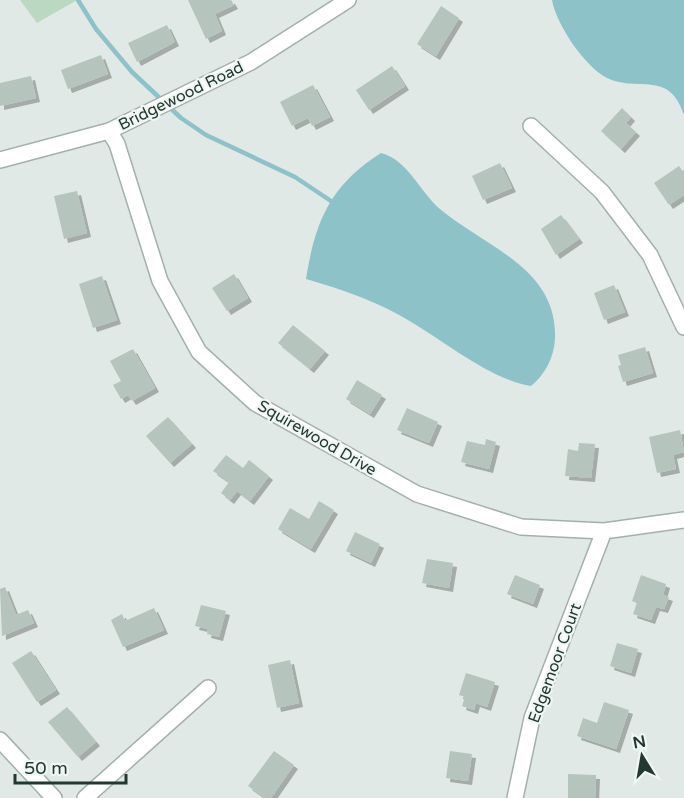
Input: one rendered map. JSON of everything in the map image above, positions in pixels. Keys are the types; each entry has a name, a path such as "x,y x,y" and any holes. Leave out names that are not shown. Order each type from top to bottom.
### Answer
{"street":[{"name":"Bridgewood Road","path":"0,160 109,131 251,62 348,0"},
{"path":"531,126 602,192 630,228 650,255 684,327"},
{"name":"Squirewood Drive","path":"109,131 117,144 160,281 200,352 255,403 417,494 521,527 604,531 684,520"},
{"name":"Edgemoor Court","path":"515,798 532,718 604,531"},
{"path":"85,798 208,688"},
{"path":"0,740 54,798"}],"green space":[{"path":"20,0 77,0 37,23"}],"water":[{"path":"552,0 684,0 684,115 678,101 670,92 661,87 619,82 598,72 581,55 565,32"},
{"path":"381,153 399,162 440,209 516,262 545,294 553,315 554,346 551,359 531,386 517,383 486,369 387,309 348,292 306,279 314,240 328,207 349,178"}],"building":[{"path":"188,0 231,0 234,5 215,14 222,31 206,39"},
{"path":"441,6 459,18 436,56 417,44"},
{"path":"167,25 175,42 137,62 128,43"},
{"path":"101,55 108,74 68,89 61,70"},
{"path":"392,66 405,86 369,110 356,90"},
{"path":"31,76 36,98 0,106 0,83"},
{"path":"313,85 330,117 312,126 308,118 292,126 280,102"},
{"path":"622,108 631,117 626,123 636,132 621,149 601,131"},
{"path":"500,163 512,188 483,200 472,176"},
{"path":"679,166 684,173 684,195 669,205 654,183"},
{"path":"77,191 87,233 64,239 54,196"},
{"path":"561,215 579,239 556,255 541,229"},
{"path":"234,274 248,298 227,311 212,288"},
{"path":"102,276 117,320 93,328 79,284"},
{"path":"614,285 625,312 604,320 594,293"},
{"path":"293,325 325,351 310,369 278,343"},
{"path":"645,347 653,373 623,382 618,366 621,365 618,355"},
{"path":"133,349 155,388 132,401 128,395 121,399 113,385 121,381 110,361"},
{"path":"357,380 382,395 370,414 346,399"},
{"path":"407,408 438,422 429,443 397,430"},
{"path":"168,417 192,444 170,463 146,436"},
{"path":"680,430 684,452 673,455 676,469 657,473 649,437"},
{"path":"486,439 496,442 489,469 461,462 467,441 485,445"},
{"path":"579,443 595,444 591,478 565,476 568,449 578,451"},
{"path":"226,455 243,468 249,460 269,476 250,501 237,491 230,500 221,493 229,482 213,471"},
{"path":"319,501 334,510 311,549 278,529 290,508 309,519"},
{"path":"355,532 380,544 371,563 346,551"},
{"path":"427,559 453,563 449,588 422,583"},
{"path":"515,575 540,585 533,604 507,594"},
{"path":"641,575 666,584 663,595 669,597 664,609 656,607 651,620 633,614 637,603 632,601"},
{"path":"5,587 16,615 28,610 34,623 2,636 0,589"},
{"path":"201,605 226,611 219,637 207,634 208,629 195,626"},
{"path":"154,608 164,630 123,647 111,620 122,614 125,621"},
{"path":"617,643 638,649 631,673 610,666"},
{"path":"31,651 56,690 37,702 12,663"},
{"path":"290,660 299,703 277,708 268,665"},
{"path":"466,673 495,682 487,707 476,703 474,710 462,706 465,697 459,695"},
{"path":"604,702 629,710 616,749 577,736 583,718 597,723"},
{"path":"67,707 96,742 78,757 48,722"},
{"path":"274,751 294,765 271,798 265,798 248,786"},
{"path":"450,751 472,754 468,781 446,778"},
{"path":"568,774 596,775 595,798 568,798"}],"waterway":[{"path":"78,0 96,29 132,72 181,118 206,135 295,177 334,203"}]}
